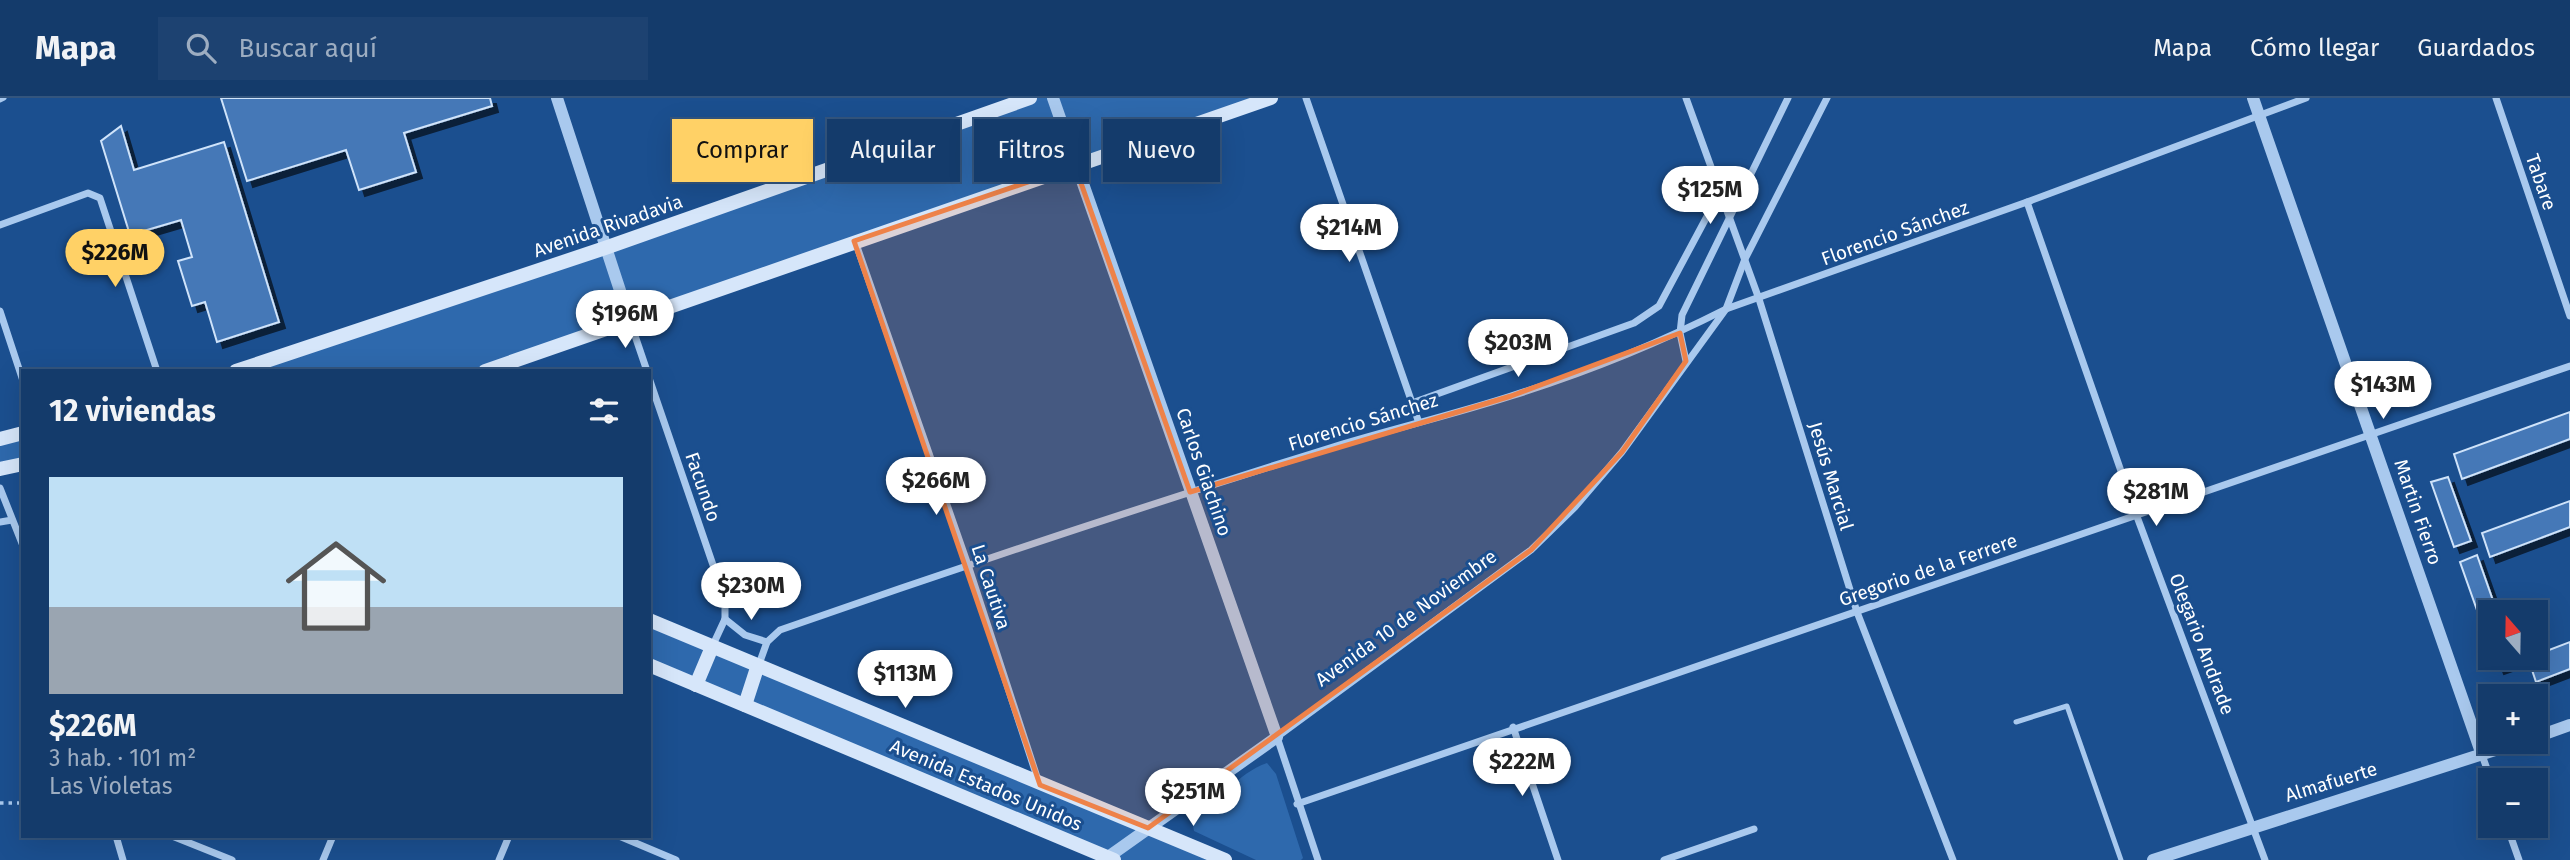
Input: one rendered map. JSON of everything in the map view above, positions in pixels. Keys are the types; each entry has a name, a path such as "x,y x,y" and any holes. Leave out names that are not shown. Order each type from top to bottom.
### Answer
{"main road":[{"name":"Avenida Rivadavia","path":"242,369 605,248 1030,98"},
{"path":"1089,161 1271,98"},
{"path":"491,369 1028,182"},
{"path":"0,439 21,434"},
{"path":"0,469 21,464"},
{"name":"Avenida Estados Unidos","path":"651,621 757,668 1225,860"},
{"path":"696,685 712,647"},
{"name":"Avenida Estados Unidos","path":"651,666 1108,859"},
{"path":"744,705 757,668"}],"street":[{"path":"557,98 646,369"},
{"name":"Carlos Giachino","path":"1053,98 1060,119"},
{"path":"1306,98 1418,420"},
{"name":"Jesús Marcial","path":"1686,98 1759,299 1857,612 1953,860"},
{"path":"1686,361 1680,333 1682,314 1788,98"},
{"name":"Avenida 10 de Noviembre","path":"1108,859 1531,550 1575,507 1622,452 1726,309 1745,259 1827,98"},
{"name":"Martin Fierro","path":"2253,98 2487,768"},
{"name":"Florencio Sánchez","path":"767,642 780,630 968,565 1418,420 1511,396 1603,365 1680,333 1726,309 2027,202 2306,98"},
{"name":"Tabare","path":"2496,98 2570,316"},
{"name":"Carlos Giachino","path":"1081,182 1318,860"},
{"path":"0,225 88,193 100,198 156,369"},
{"path":"1412,403 1634,323 1650,314 1659,306 1719,194"},
{"name":"Olegario Andrade","path":"2027,202 2136,514 2265,860"},
{"name":"La Cautiva","path":"854,241 968,565 1040,785"},
{"path":"0,311 21,375"},
{"name":"Gregorio de la Ferrere","path":"1297,804 1513,727 1857,612 2570,366"},
{"name":"Facundo","path":"651,384 725,600 725,619"},
{"path":"0,488 21,540"},
{"path":"0,522 12,520"},
{"path":"712,647 725,619 745,635 767,642 757,668"},
{"path":"2548,732 2570,724"},
{"path":"1513,727 1558,860"},
{"name":"Almafuerte","path":"2153,860 2254,825 2485,754"},
{"path":"1664,860 1754,829"},
{"path":"118,838 123,860"},
{"path":"177,838 232,860"},
{"path":"323,860 332,838"},
{"path":"499,860 508,838"},
{"path":"624,838 676,860"},
{"path":"2511,838 2519,860"}],"lane":[{"path":"2016,722 2067,706 2121,860"}],"path":[{"path":"0,803 21,803"}],"highlighted area":[{"path":"1075,166 1190,492 1511,396 1680,333 1686,361 1622,452 1531,550 1148,828 1040,785 854,241"}],"shaded area":[{"path":"1030,98 1271,98 1211,119 1103,119 1103,156 1089,161 1089,119 974,119 974,182 1029,182 491,369 242,369 786,182 813,182 813,173 827,168 827,182 960,182 960,122"},
{"path":"21,434 21,464 0,469 0,439"},
{"path":"651,621 1225,860 1114,860 651,666"},
{"path":"1267,763 1276,774 1303,858 1301,860 1256,860 1194,831 1192,820 1237,781"}],"building":[{"path":"221,98 490,98 492,106 404,133 416,172 359,190 346,150 247,181"},
{"path":"121,126 134,170 224,142 279,322 217,342 205,302 192,306 178,261 192,257 181,220 130,235 101,141"},
{"path":"2570,412 2570,439 2462,479 2454,454"},
{"path":"2448,477 2471,541 2454,547 2431,482"},
{"path":"2570,501 2570,527 2490,557 2482,533"},
{"path":"2477,555 2493,600 2478,600 2478,613 2460,562"},
{"path":"2570,642 2570,669 2536,682 2532,670 2548,670 2548,650"}]}
